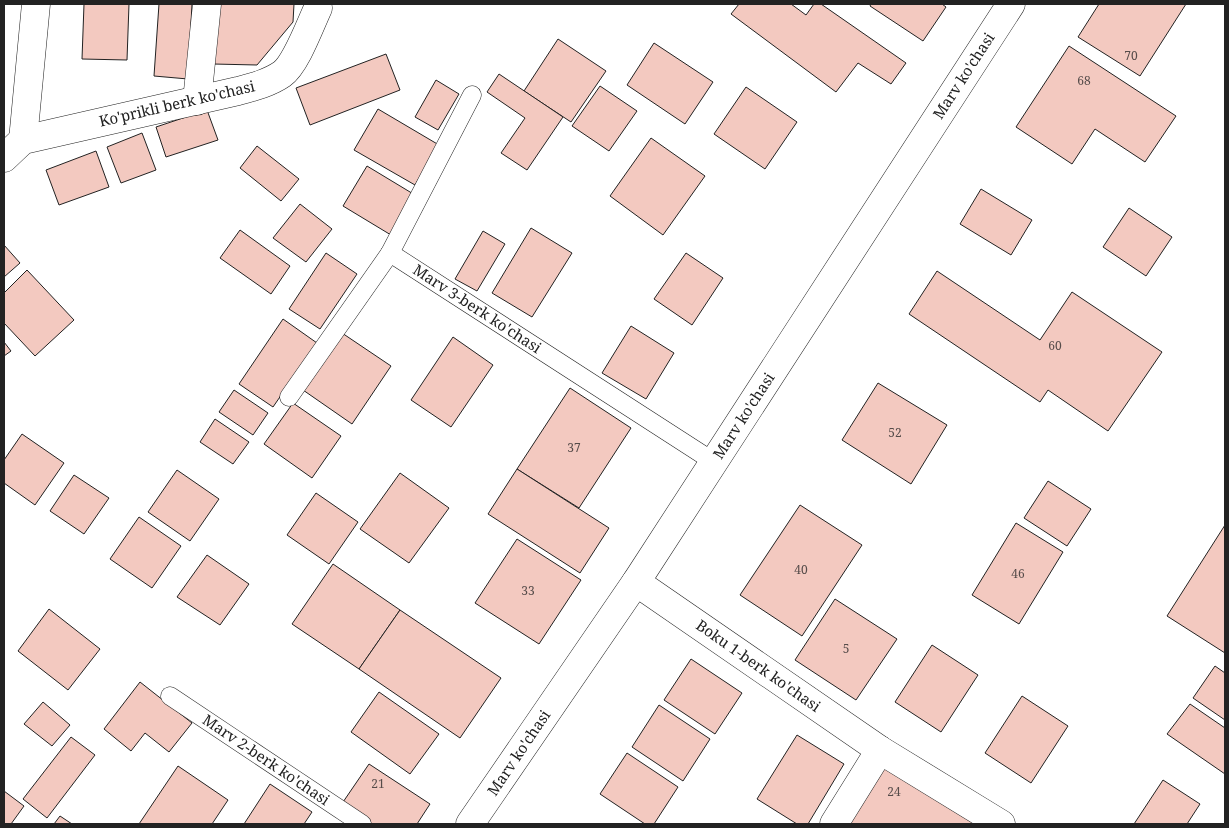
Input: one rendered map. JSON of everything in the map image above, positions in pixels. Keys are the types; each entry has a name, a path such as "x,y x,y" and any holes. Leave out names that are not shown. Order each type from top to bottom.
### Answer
{"street":[{"path":"13,149 36,4"},
{"path":"197,101 207,4"},
{"name":"Marv ko'chasi","path":"470,824 636,582 1011,4"},
{"name":"Ko'prikli berk ko'chasi","path":"13,149 263,84 283,74 292,64 318,8"},
{"name":"Boku 1-berk ko'chasi","path":"636,582 880,750 1001,824"},
{"path":"834,824 880,750"}],"lane":[{"path":"289,397 390,253 472,95"},
{"name":"Marv 3-berk ko'chasi","path":"390,253 714,462"},
{"name":"Marv 2-berk ko'chasi","path":"170,696 362,824"}],"building":[{"path":"84,4 129,4 127,60 82,59"},
{"path":"159,4 192,4 188,79 154,76"},
{"path":"215,4 294,4 293,22 257,65 213,64"},
{"path":"739,4 791,4 806,15 814,4 821,4 906,63 891,84 858,63 836,92 731,14"},
{"path":"871,4 942,4 946,7 923,41 870,6"},
{"path":"1099,4 1186,4 1140,76 1078,37"},
{"path":"558,39 606,71 571,122 524,91"},
{"path":"654,43 713,82 685,124 627,85"},
{"path":"1069,46 1176,116 1145,162 1095,129 1072,164 1016,127"},
{"path":"386,54 400,90 310,125 296,88"},
{"path":"499,74 563,117 527,170 501,153 525,118 487,92"},
{"path":"436,80 459,94 438,130 415,117"},
{"path":"600,86 637,111 609,151 572,126"},
{"path":"746,87 797,122 765,169 714,134"},
{"path":"378,109 439,145 415,185 354,150"},
{"path":"207,110 218,140 166,157 156,127"},
{"path":"142,133 156,170 121,183 107,147"},
{"path":"651,138 705,176 663,235 610,196"},
{"path":"257,146 299,179 281,201 240,168"},
{"path":"96,151 109,187 59,205 46,170"},
{"path":"367,166 415,195 391,235 343,206"},
{"path":"981,189 1032,220 1011,255 960,224"},
{"path":"300,204 332,229 306,262 273,238"},
{"path":"1129,208 1172,237 1146,276 1103,247"},
{"path":"531,228 572,253 532,317 492,293"},
{"path":"240,230 290,266 271,294 220,258"},
{"path":"483,231 505,244 477,291 455,279"},
{"path":"4,245 20,263 4,277"},
{"path":"326,253 357,274 320,329 289,309"},
{"path":"686,253 723,278 692,325 654,299"},
{"path":"27,270 74,320 35,356 4,323 4,293"},
{"path":"937,271 1040,340 1072,292 1162,352 1108,431 1048,390 1040,402 909,314"},
{"path":"283,319 317,343 273,407 239,384"},
{"path":"631,326 674,353 646,399 602,373"},
{"path":"342,333 391,366 352,424 303,390"},
{"path":"453,337 493,365 451,427 411,400"},
{"path":"4,342 11,351 4,356"},
{"path":"878,383 947,425 911,484 842,440"},
{"path":"570,388 631,428 579,508 517,469"},
{"path":"234,390 268,413 253,435 219,412"},
{"path":"293,403 341,436 312,478 264,444"},
{"path":"215,419 249,442 233,464 200,442"},
{"path":"22,434 64,463 35,505 4,483 4,460"},
{"path":"517,469 609,528 580,573 488,514"},
{"path":"177,470 219,499 190,541 148,512"},
{"path":"400,473 449,508 409,563 360,529"},
{"path":"74,475 109,498 84,534 50,511"},
{"path":"1048,481 1091,509 1067,546 1024,518"},
{"path":"316,493 358,522 329,564 287,535"},
{"path":"800,505 862,545 802,636 740,595"},
{"path":"139,517 181,546 152,588 110,559"},
{"path":"1016,523 1063,552 1019,624 972,595"},
{"path":"1225,525 1225,653 1167,616"},
{"path":"517,539 581,580 539,644 475,603"},
{"path":"207,555 249,584 220,625 177,597"},
{"path":"333,564 400,610 359,669 292,624"},
{"path":"835,599 897,639 856,700 795,660"},
{"path":"49,609 100,649 68,690 18,651"},
{"path":"400,610 501,678 460,738 359,669"},
{"path":"932,645 978,675 941,732 895,702"},
{"path":"691,659 742,693 715,734 664,700"},
{"path":"1215,666 1225,673 1225,720 1193,698"},
{"path":"140,682 192,723 169,752 145,733 131,751 104,729"},
{"path":"379,692 439,734 410,774 351,732"},
{"path":"1022,696 1068,726 1031,783 985,753"},
{"path":"43,702 70,725 52,746 24,724"},
{"path":"1190,704 1225,728 1225,774 1167,734"},
{"path":"659,705 710,739 683,781 632,747"},
{"path":"797,735 844,764 808,824 797,824 757,799"},
{"path":"71,737 95,755 47,818 23,799"},
{"path":"627,753 678,787 654,824 645,824 600,794"},
{"path":"879,763 975,821 973,824 842,824"},
{"path":"369,764 430,804 417,824 368,824 341,805"},
{"path":"178,766 228,800 212,824 139,824"},
{"path":"1163,780 1200,804 1187,824 1134,824"},
{"path":"270,784 312,812 304,824 244,824"},
{"path":"4,791 24,806 11,824 4,824"},
{"path":"60,816 72,824 54,824"}]}
